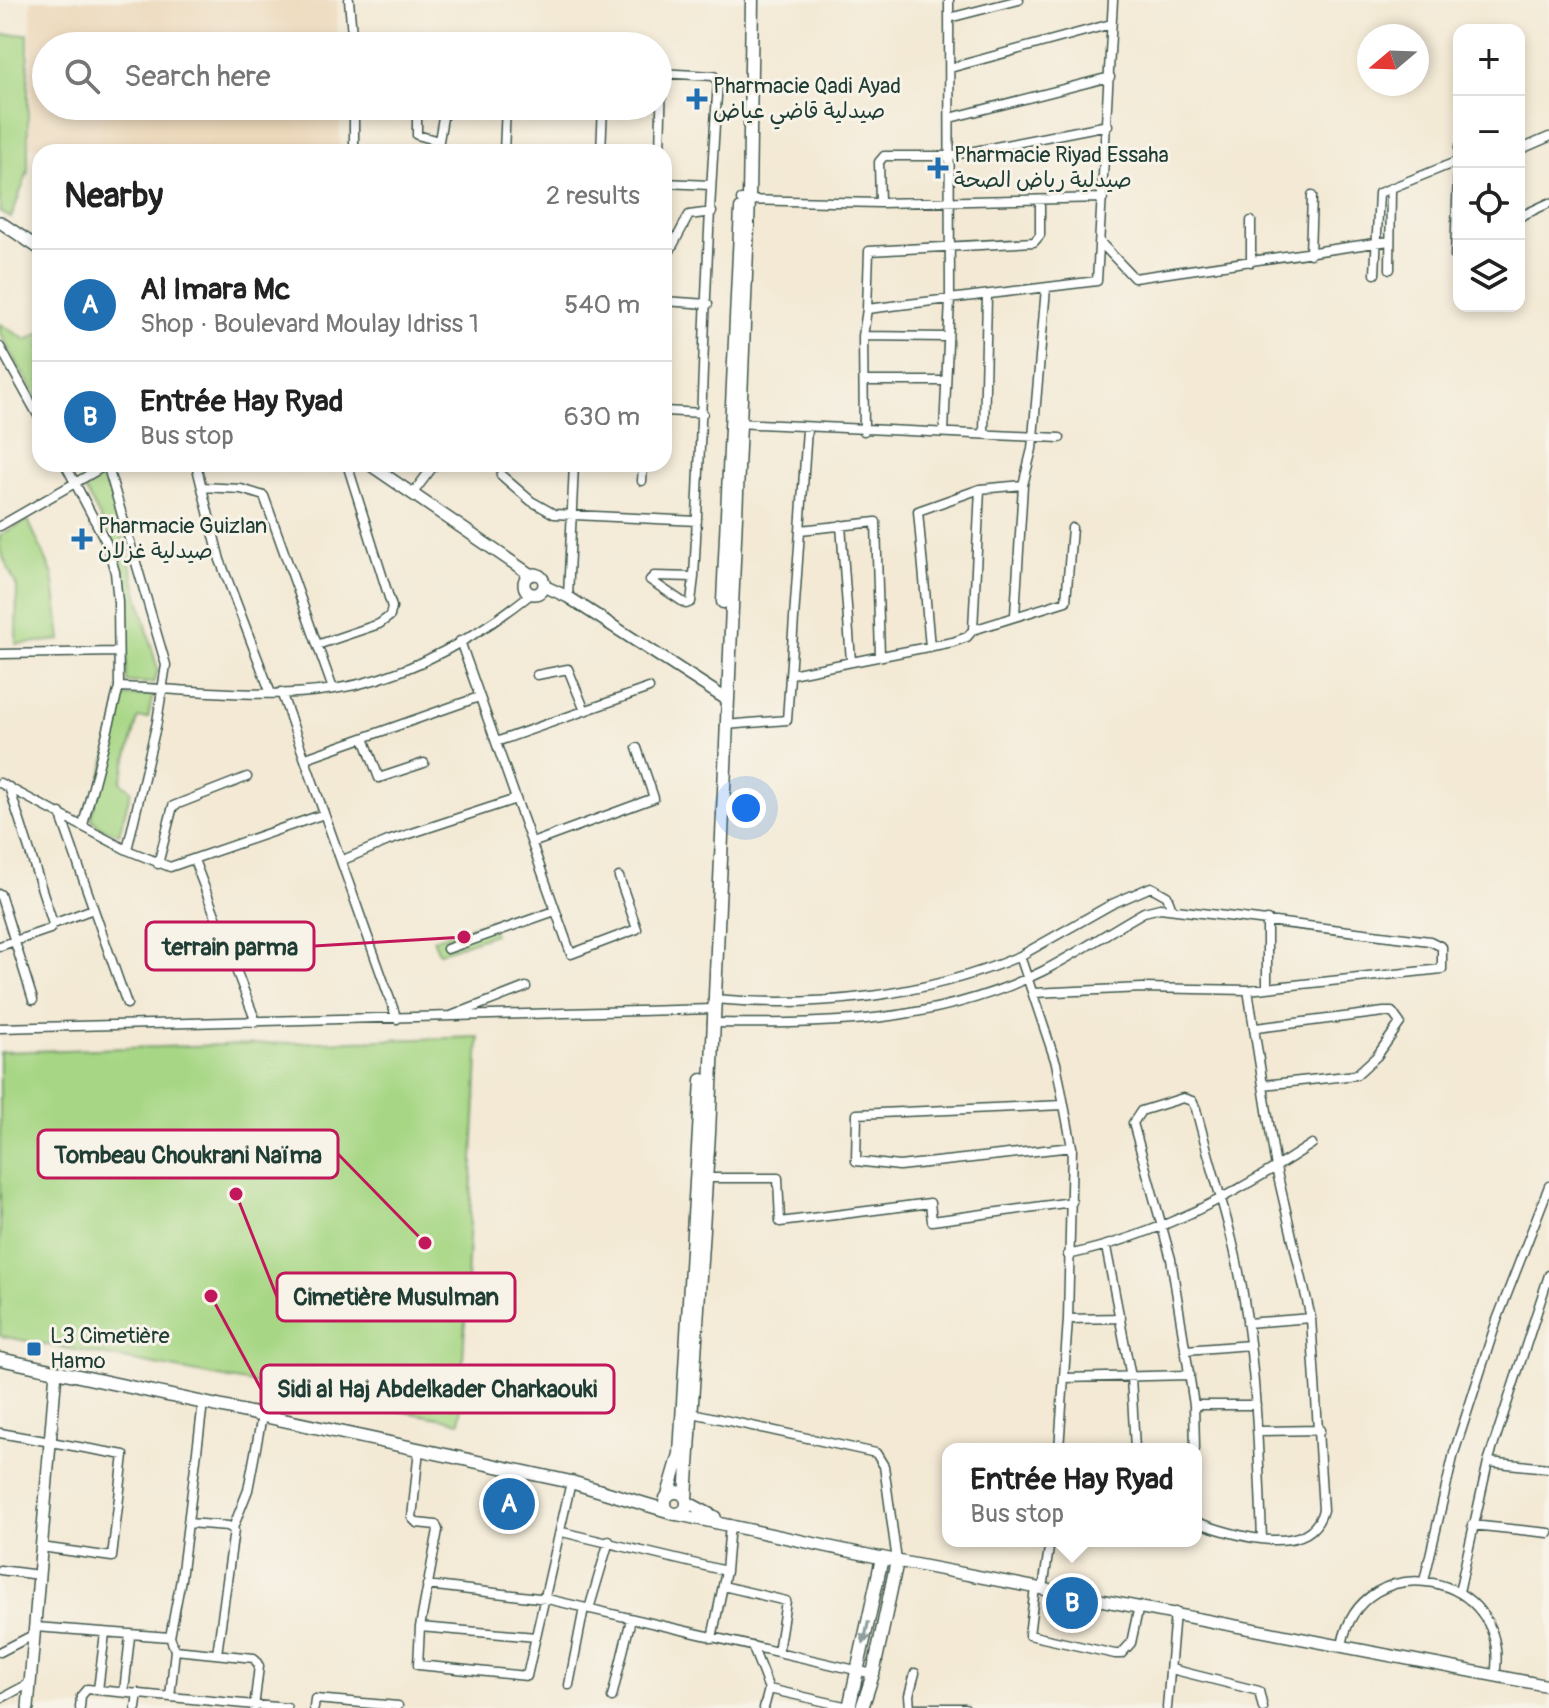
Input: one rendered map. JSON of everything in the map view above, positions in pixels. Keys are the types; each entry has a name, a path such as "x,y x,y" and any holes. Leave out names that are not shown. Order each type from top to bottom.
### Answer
{"main road":[{"path":"743,0 745,200"},
{"path":"702,1178 752,0"},
{"path":"718,802 725,725 722,697"},
{"path":"0,1359 571,1482 672,1513 685,1510 688,1412 712,1023 710,1006"},
{"path":"672,1513 667,1496 680,1454 688,1412"},
{"path":"622,1497 667,1496 678,1492 687,1500"},
{"path":"851,1708 882,1558 897,1561 873,1674 862,1708"}],"street":[{"path":"349,0 352,32"},
{"path":"944,432 950,299 949,0"},
{"path":"949,18 1019,0"},
{"path":"867,309 1097,281 1113,0"},
{"path":"950,68 1111,24"},
{"path":"672,74 711,75 718,79 710,185 712,212 694,577 689,605 650,580 654,576 694,577"},
{"path":"950,118 1110,77"},
{"path":"354,120 354,144"},
{"path":"417,120 417,135 439,141"},
{"path":"438,144 443,120"},
{"path":"504,144 505,120"},
{"path":"601,144 602,120"},
{"path":"660,120 660,144"},
{"path":"880,203 880,158 949,156 1108,125"},
{"path":"1525,147 1549,137"},
{"path":"1375,274 1377,196 1453,163"},
{"path":"672,183 710,185"},
{"path":"1390,269 1391,188"},
{"path":"1310,254 1312,196"},
{"path":"745,200 880,203 1040,202 1103,198"},
{"path":"864,431 866,381 863,336 869,251 1034,242 1040,235 1040,202"},
{"path":"1525,214 1549,203"},
{"path":"672,250 689,215 712,212"},
{"path":"1251,221 1251,262"},
{"path":"0,222 32,244"},
{"path":"1100,242 1134,278 1389,241"},
{"path":"1015,615 1023,485 1034,436 1046,288"},
{"path":"984,433 987,295"},
{"path":"672,302 708,304"},
{"path":"863,336 946,337"},
{"path":"0,347 32,405"},
{"path":"866,381 945,381"},
{"path":"672,411 703,413"},
{"path":"735,423 807,429 1060,438"},
{"path":"725,725 787,720 807,429"},
{"path":"69,472 106,542 115,572 119,687 83,825"},
{"path":"0,526 93,472"},
{"path":"110,472 166,665 157,722 127,850"},
{"path":"198,472 220,560 270,691"},
{"path":"317,645 379,624 390,616 392,607 350,472"},
{"path":"381,472 531,575 541,577 544,586 568,597 722,697"},
{"path":"413,493 429,472"},
{"path":"568,597 574,472"},
{"path":"642,481 643,472"},
{"path":"501,475 544,509 572,515 697,521"},
{"path":"930,647 918,511 980,489 1023,485"},
{"path":"202,487 241,489 264,496 333,689"},
{"path":"973,630 980,489"},
{"path":"800,530 876,522 880,656"},
{"path":"841,525 851,661"},
{"path":"791,674 963,639 973,630 1066,601 1072,528"},
{"path":"531,575 524,586 531,594"},
{"path":"119,687 281,692 333,689 410,668 460,641 531,594 539,593 544,586"},
{"path":"460,641 571,954 633,932 637,924 619,877"},
{"path":"0,654 118,652"},
{"path":"537,675 568,669 585,711"},
{"path":"496,742 649,688"},
{"path":"281,692 397,1019"},
{"path":"306,758 479,697"},
{"path":"364,738 379,778 424,763"},
{"path":"532,843 654,798 637,748"},
{"path":"158,864 173,806 247,777"},
{"path":"4,785 127,850 170,867 324,814"},
{"path":"4,785 53,924"},
{"path":"343,860 388,841 516,799"},
{"path":"60,813 127,1004"},
{"path":"194,860 256,1022"},
{"path":"0,1028 446,1018 784,1002 900,991 985,971 1020,956 1112,904 1151,887 1167,896 1172,909"},
{"path":"0,894 33,1000"},
{"path":"0,946 50,929 53,924 93,909"},
{"path":"712,1023 812,1025 903,1016 959,1002 1027,977 1085,948 1144,912 1172,909 1430,941 1438,943 1444,953 1442,969 1248,990 1142,988 1033,993"},
{"path":"447,949 555,911"},
{"path":"1267,920 1267,988"},
{"path":"231,961 292,939"},
{"path":"1020,956 1056,1063 1072,1147 1068,1319 1059,1443"},
{"path":"446,1018 526,987"},
{"path":"1202,1524 1262,1539 1295,1538 1321,1519 1320,1430 1311,1318 1276,1168 1248,990"},
{"path":"1256,1028 1384,1012 1392,1012 1400,1023 1377,1056 1356,1075 1263,1085"},
{"path":"1195,1443 1194,1405 1171,1259 1134,1131 1135,1116 1141,1111 1183,1098 1192,1101 1232,1241 1247,1323 1258,1431 1262,1539"},
{"path":"1064,1105 857,1114 856,1161 899,1166 1072,1147"},
{"path":"1068,1255 1106,1247 1161,1228 1220,1201 1312,1144"},
{"path":"702,1178 778,1178 780,1222 930,1203 932,1221 1072,1202"},
{"path":"1424,1581 1454,1453 1497,1320 1549,1186"},
{"path":"1106,1247 1131,1377 1135,1443"},
{"path":"1459,1592 1488,1462 1549,1275"},
{"path":"1068,1319 1121,1318"},
{"path":"1247,1323 1311,1318"},
{"path":"1186,1350 1250,1345"},
{"path":"28,1708 56,1371"},
{"path":"1064,1378 1190,1375"},
{"path":"170,1697 175,1650 170,1637 203,1403"},
{"path":"1194,1405 1256,1405"},
{"path":"688,1412 876,1453 884,1466 897,1561 1549,1686"},
{"path":"217,1654 233,1528 248,1490 262,1416"},
{"path":"1258,1431 1320,1430"},
{"path":"0,1433 120,1452 126,1459 112,1557 41,1547"},
{"path":"419,1449 412,1518 417,1523 436,1525 438,1530 420,1627 418,1665 527,1676 547,1599 571,1482"},
{"path":"1488,1462 1549,1468"},
{"path":"687,1500 731,1524"},
{"path":"672,1513 882,1558 893,1536"},
{"path":"188,1523 233,1528"},
{"path":"712,1638 726,1571 731,1524"},
{"path":"1472,1525 1549,1533"},
{"path":"562,1532 726,1571"},
{"path":"569,1685 586,1609 609,1541"},
{"path":"1049,1547 1029,1635 1121,1654 1129,1648 1139,1606"},
{"path":"0,1570 39,1575"},
{"path":"1342,1645 1355,1614 1372,1596 1394,1584 1424,1581 1444,1584 1459,1592 1484,1614 1494,1637 1495,1676"},
{"path":"427,1585 547,1599 873,1674"},
{"path":"723,1586 786,1601 778,1652"},
{"path":"1167,1708 1175,1612"},
{"path":"612,1697 631,1619"},
{"path":"420,1627 536,1637"},
{"path":"0,1652 34,1631 170,1637"},
{"path":"98,1690 105,1633"},
{"path":"124,1692 130,1636"},
{"path":"753,1648 769,1689 764,1708"},
{"path":"175,1650 257,1661 254,1707"},
{"path":"1171,1669 1259,1691 1263,1708"},
{"path":"915,1673 909,1695 910,1708 965,1708"},
{"path":"0,1699 30,1683"},
{"path":"769,1689 802,1703 851,1708"},
{"path":"80,1708 83,1691 98,1690 170,1697 183,1703 287,1708"},
{"path":"136,1708 138,1693"},
{"path":"314,1708 315,1699 398,1706"}],"shaded area":[{"path":"31,0 337,0 338,32 32,32 32,120 339,120 340,144 32,144 30,147"}],"green space":[{"path":"28,34 28,171 11,218 0,212 0,35"},
{"path":"0,324 27,340 32,337 32,389 0,333"},
{"path":"106,472 158,671 153,683 127,682 125,579 117,550 82,484"},
{"path":"28,520 53,575 61,640 16,644 17,587 0,551 0,535"},
{"path":"153,694 148,718 138,718 121,782 131,790 119,834 101,828 91,818 122,697"},
{"path":"490,920 494,934 439,953 433,939"},
{"path":"479,1037 460,1422 0,1336 0,1052"}],"place":[{"name":"Pharmacie Qadi Ayad صيدلية قاضي عياض","path":"697,99"},
{"name":"Pharmacie Riyad Essaha صيدلية رياض الصحة","path":"938,168"},
{"name":"Pharmacie Guizlan صيدلية غزلان","path":"82,539"},
{"name":"terrain parma","path":"464,937"},
{"name":"Cimetière Musulman","path":"236,1194"},
{"name":"Tombeau Choukrani Naïma","path":"425,1243"},
{"name":"Sidi al Haj Abdelkader Charkaouki","path":"211,1296"},
{"name":"L3 Cimetière Hamo","path":"34,1349"},
{"name":"Al Imara Mc","path":"509,1504"},
{"name":"Entrée Hay Ryad","path":"1072,1603"}]}
